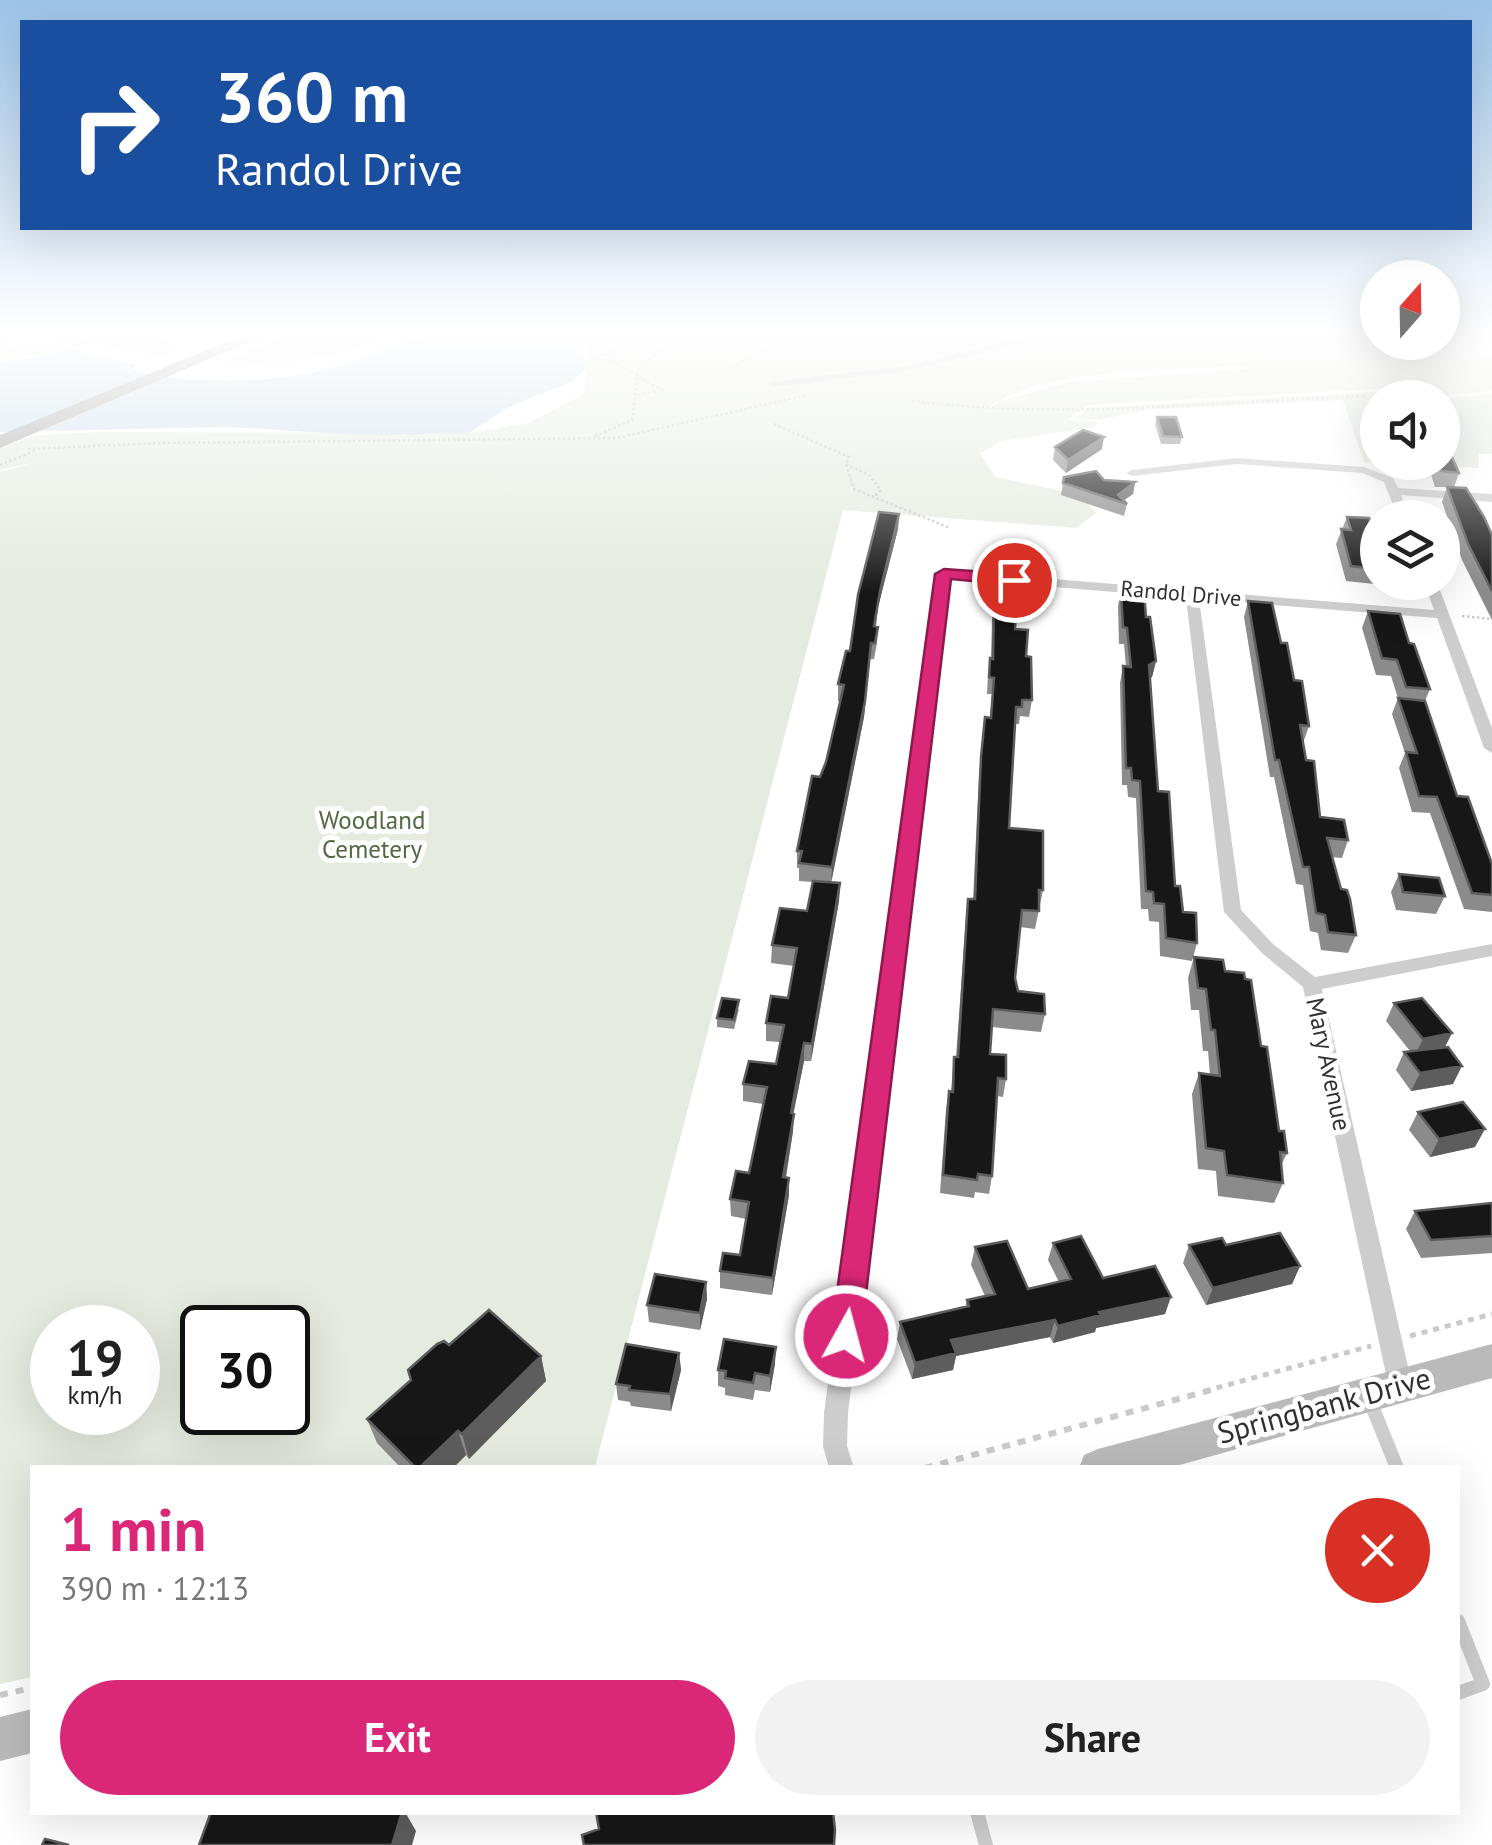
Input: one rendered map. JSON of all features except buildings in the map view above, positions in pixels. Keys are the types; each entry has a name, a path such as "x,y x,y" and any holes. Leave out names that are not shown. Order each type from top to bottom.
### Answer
{"main road":[{"path":"0,430 26,420"},
{"path":"0,442 50,420"},
{"name":"Springbank Drive","path":"1109,1465 1492,1361"},
{"path":"0,1739 30,1732"}],"street":[{"path":"1132,473 1237,461 1364,470 1380,474 1397,500"},
{"path":"1394,492 1492,498"},
{"name":"Randol Drive","path":"841,1465 835,1446 836,1413 944,574 1442,614"},
{"name":"Mary Avenue","path":"1192,594 1233,912 1268,949 1312,984 1390,1341 1384,1389"},
{"path":"1437,600 1492,748"},
{"path":"1312,984 1492,950"}],"lane":[{"path":"1384,1389 1397,1465"},
{"path":"1460,1625 1483,1684 1460,1692"},
{"path":"979,1815 986,1844"}],"path":[{"path":"585,439 633,420"},
{"path":"0,465 38,449 116,444 585,439 664,430 706,420"},
{"path":"774,424 849,457 846,464 854,489 950,528"},
{"path":"846,464 869,475 881,490 873,498"},
{"path":"1442,614 1492,619"},
{"path":"936,1465 1492,1314"},
{"path":"0,1696 30,1688"}],"green space":[{"name":"Woodland Cemetery","path":"534,420 1098,422 1096,427 1001,441 980,454 996,477 1080,495 1096,513 1076,528 843,510 596,1465 30,1465 30,1677 0,1684 0,472 37,462 0,470 0,448 32,436 97,432 469,433"},
{"path":"1350,420 1360,420 1360,450"},
{"path":"1460,420 1492,420 1492,454 1479,454 1478,468 1460,467"}],"water":[{"path":"0,420 489,420 469,433 360,435 228,427 0,432"}],"route":[{"path":"846,1336 944,574 1014,580"}]}
